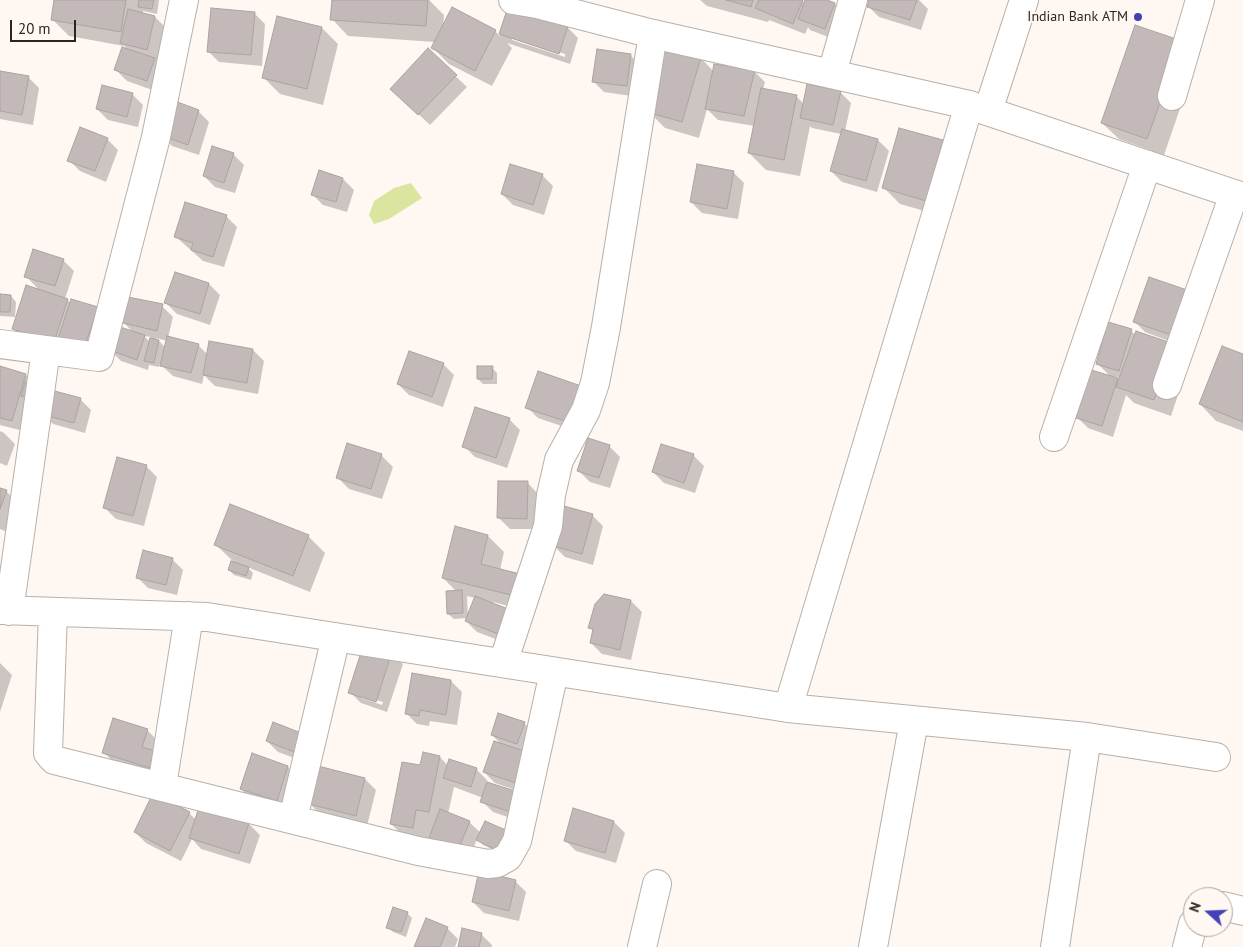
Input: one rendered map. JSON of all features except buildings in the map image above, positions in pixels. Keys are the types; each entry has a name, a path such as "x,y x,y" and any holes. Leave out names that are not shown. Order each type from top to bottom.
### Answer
{"street":[{"path":"0,344 99,357 156,137 184,0"},
{"path":"832,73 853,0"},
{"path":"788,708 978,108 1024,0"},
{"path":"1172,96 1200,0"},
{"path":"529,1 653,34 832,73 978,108 1238,196 1166,385"},
{"path":"503,663 548,526 551,494 560,460 586,410 595,383 606,327 653,34"},
{"path":"1054,438 1147,165"},
{"path":"46,350 4,610 208,616 788,708 1087,737 1216,757"},
{"path":"53,612 48,753 54,760 418,851 488,864 497,863 508,857 517,841 554,672"},
{"path":"162,786 189,616"},
{"path":"293,819 336,637"},
{"path":"873,947 914,721"},
{"path":"1054,947 1087,737"},
{"path":"642,947 657,884"}],"shaded area":[{"path":"411,183 422,198 389,219 374,224 369,215 374,201 394,188"}],"place":[{"name":"Indian Bank ATM","path":"1138,17"}]}
